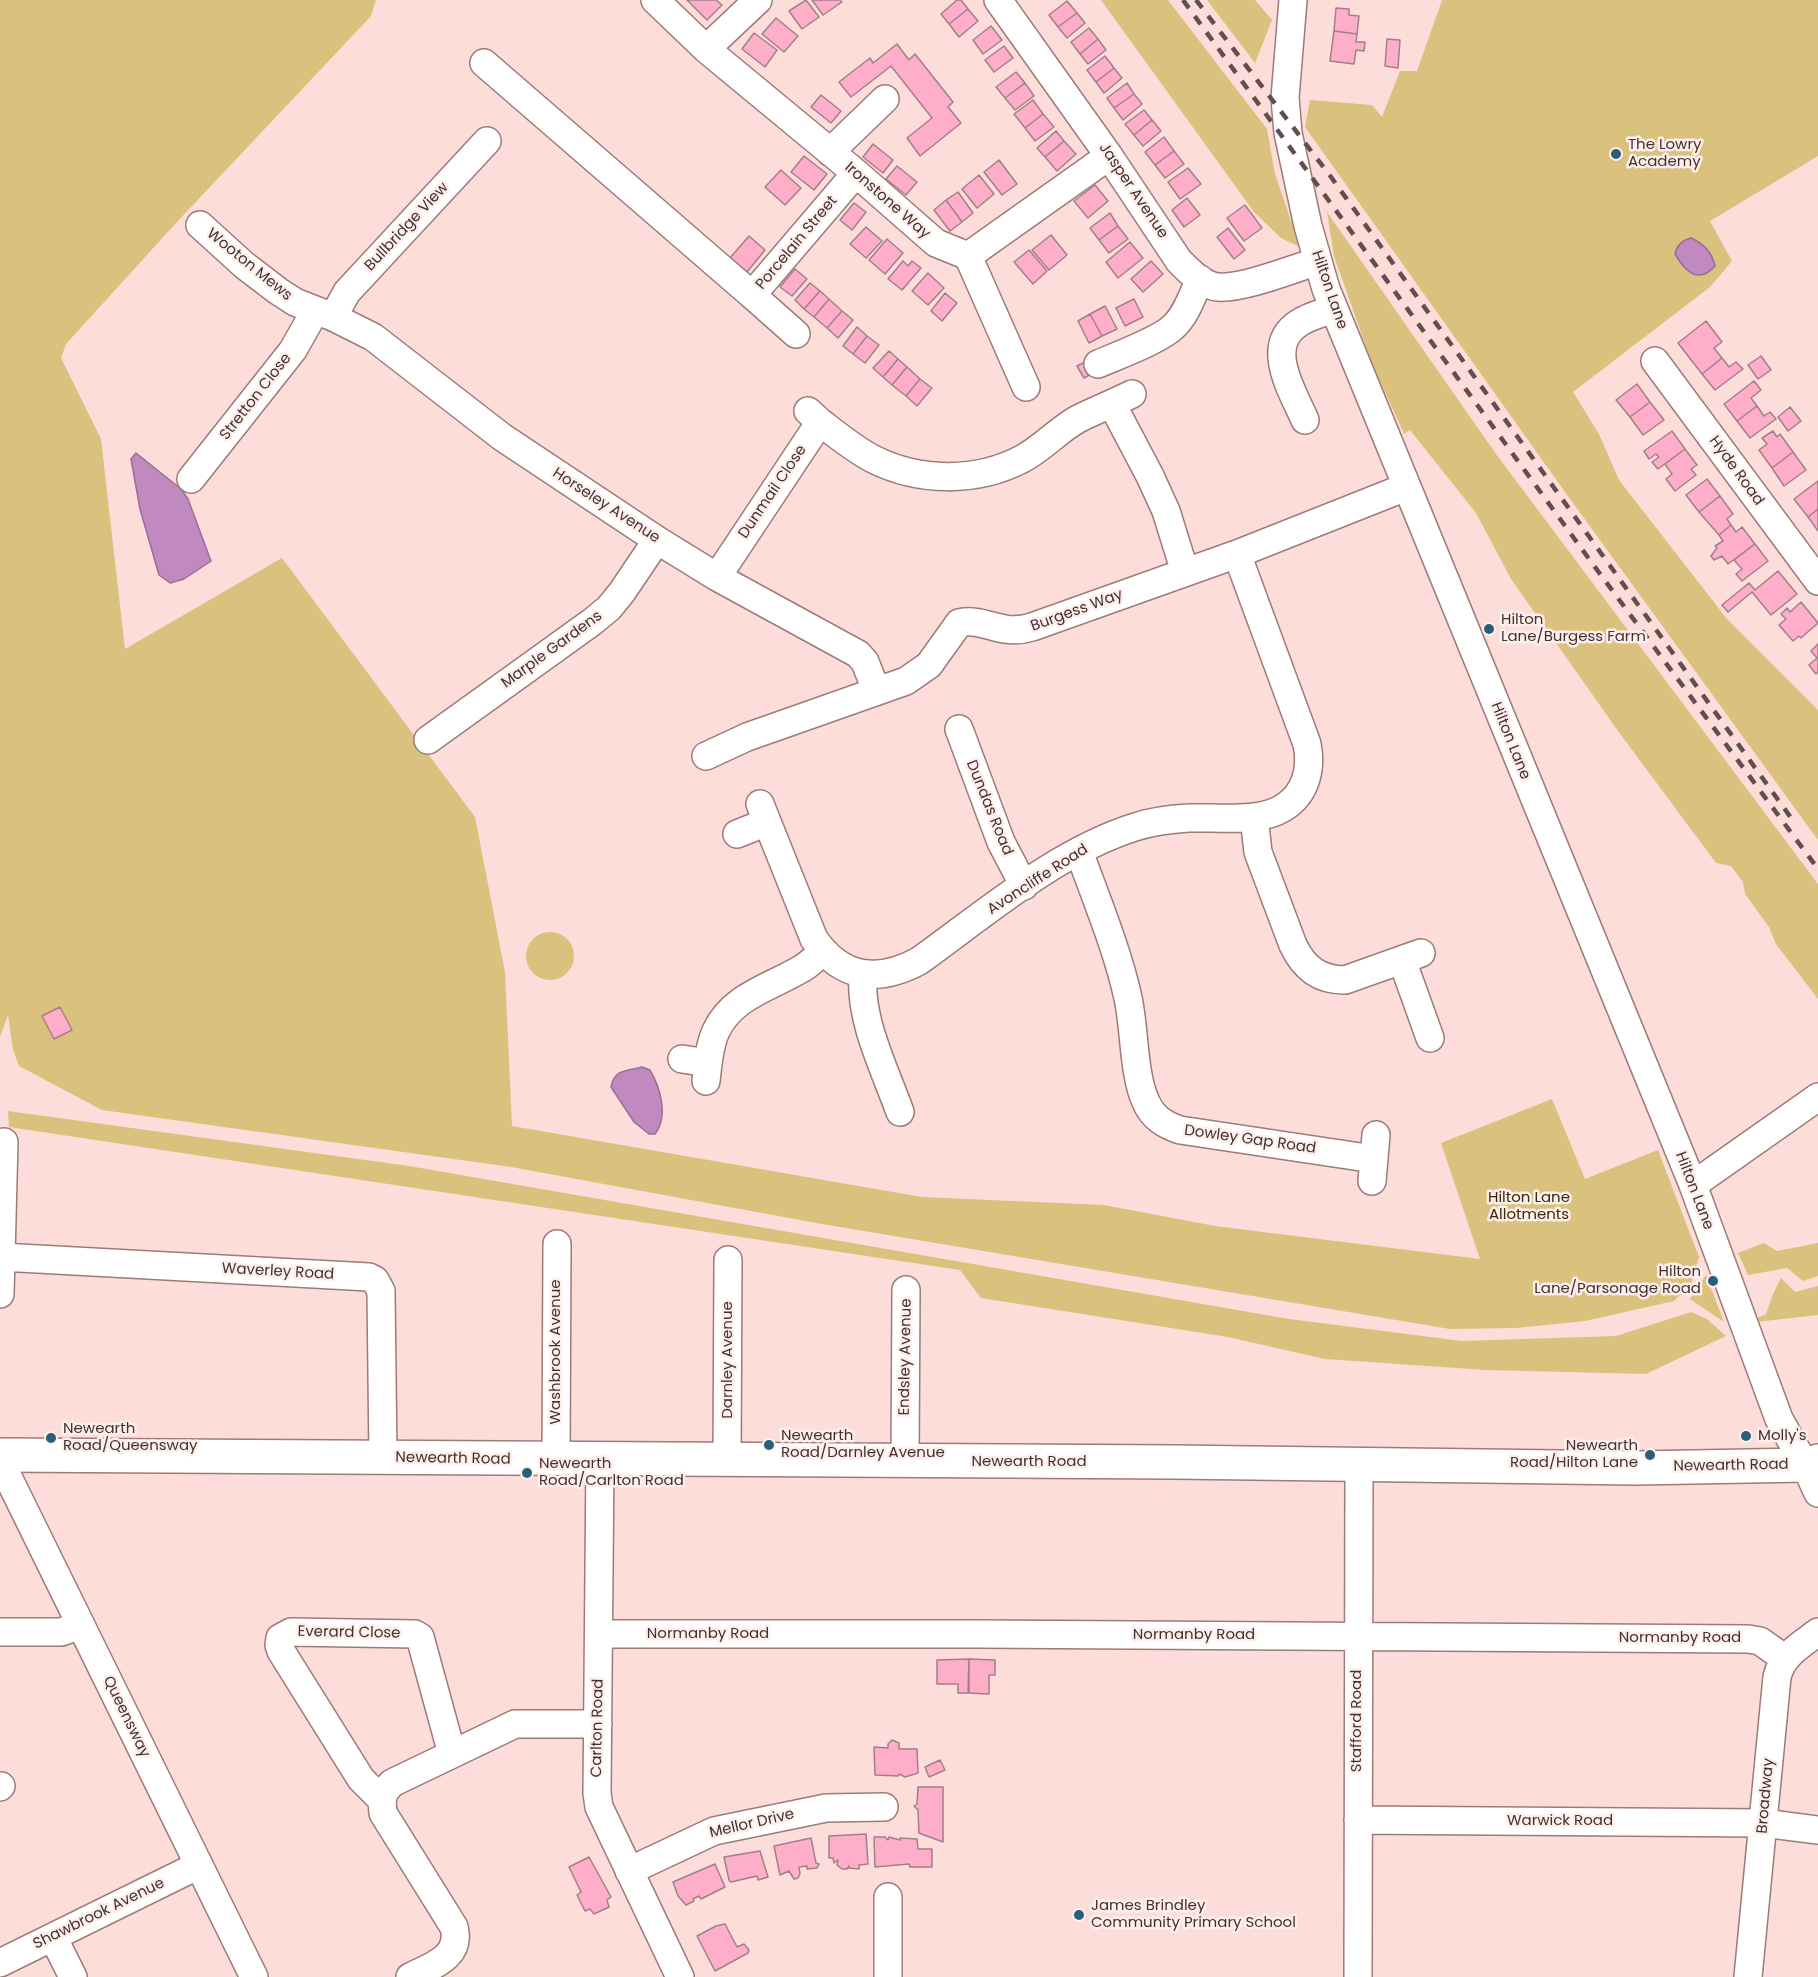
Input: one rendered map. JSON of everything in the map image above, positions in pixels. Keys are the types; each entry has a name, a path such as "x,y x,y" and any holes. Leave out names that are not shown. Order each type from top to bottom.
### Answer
{"main road":[{"name":"Newearth Road","path":"3,1455 1359,1465 1636,1468 1814,1473"}],"street":[{"name":"Ironstone Way","path":"655,0 706,49 856,173 936,243 968,256"},
{"path":"706,49 758,0"},
{"name":"Jasper Avenue","path":"998,0 1109,156 1179,261 1200,279 1218,287 1250,282 1318,261"},
{"name":"Hilton Lane","path":"1293,0 1285,98 1288,133 1318,261 1334,309 1693,1185 1779,1419 1814,1473"},
{"path":"484,63 752,295"},
{"path":"830,152 885,99"},
{"name":"Bullbridge View","path":"324,314 487,140"},
{"path":"1026,387 968,256 1109,156"},
{"name":"Porcelain Street","path":"796,333 752,295 856,173"},
{"name":"Wooton Mews","path":"201,224 244,265 278,291 295,302 324,314"},
{"path":"1098,364 1146,343 1173,328 1185,311 1200,279"},
{"path":"1305,420 1282,366 1281,351 1290,332 1299,322 1334,309"},
{"name":"Stretton Close","path":"191,479 324,314"},
{"name":"Horseley Avenue","path":"324,314 373,337 502,437 657,540 717,577 858,654 865,662 876,690"},
{"name":"Hyde Road","path":"1655,361 1818,581"},
{"name":"Dunmail Close","path":"717,577 814,417 871,458 897,470 949,477 975,475 1023,459 1077,420 1122,399 1150,476 1166,512 1185,572"},
{"name":"Burgess Way","path":"706,756 738,753 876,690 906,681 930,665 959,623 976,622 1004,630 1020,631 1237,554 1406,487"},
{"name":"Marple Gardens","path":"427,740 601,615 622,592 657,540"},
{"name":"Avoncliffe Road","path":"862,975 882,975 903,970 1078,851 1114,834 1161,820 1254,817 1284,808 1298,795 1309,771 1310,758 1307,744 1237,554"},
{"name":"Dundas Road","path":"960,729 1001,843 1024,886"},
{"path":"737,834 764,813 809,929 823,951 839,964 862,975 861,991 864,1011 902,1098"},
{"path":"1254,817 1258,852 1299,958 1308,969 1332,980 1345,980 1411,957 1430,1038"},
{"name":"Dowley Gap Road","path":"1078,851 1121,969 1129,999 1141,1084 1146,1103 1155,1116 1166,1125 1180,1130 1374,1158"},
{"path":"682,1059 707,1072 716,1030 734,1006 803,968 823,951"},
{"path":"1693,1185 1818,1097"},
{"path":"0,1294 4,1142"},
{"name":"Washbrook Avenue","path":"556,1460 557,1244"},
{"name":"Waverley Road","path":"1,1257 369,1277 375,1280 381,1291 383,1458"},
{"name":"Darnley Avenue","path":"727,1460 729,1260"},
{"name":"Endsley Avenue","path":"905,1461 906,1290"},
{"name":"Queensway","path":"3,1455 9,1479 254,1977"},
{"name":"Carlton Road","path":"600,1460 597,1792 599,1807 680,1977"},
{"name":"Stafford Road","path":"1358,1977 1359,1465"},
{"path":"0,1632 61,1632 81,1625"},
{"name":"Everard Close","path":"410,1977 451,1954 455,1946 454,1928 383,1813 382,1800 361,1779 281,1652 280,1638 291,1632 416,1634 420,1637 452,1754"},
{"path":"1784,1658 1818,1632"},
{"name":"Normanby Road","path":"599,1634 1748,1639 1760,1641 1784,1658"},
{"name":"Broadway","path":"1748,1977 1777,1677 1784,1658"},
{"path":"382,1800 385,1791 392,1783 515,1724 598,1724"},
{"name":"Mellor Drive","path":"628,1871 714,1831 826,1808 884,1807"},
{"name":"Warwick Road","path":"1358,1820 1763,1823 1818,1830"},
{"name":"Shawbrook Avenue","path":"0,1963 199,1865"},
{"path":"882,1912 888,1977"},
{"path":"53,1937 72,1977"}],"green space":[{"name":"Hilton Lane Allotments","path":"0,0 376,0 371,16 176,223 66,344 61,358 101,439 125,649 282,558 475,817 505,972 512,1126 922,1197 1104,1205 1215,1226 1480,1259 1441,1143 1552,1099 1585,1179 1658,1150 1699,1257 1691,1284 1674,1301 1585,1321 1516,1328 1450,1329 822,1224 511,1167 102,1110 19,1066 13,1050 8,1015 0,1037"},
{"path":"1101,0 1168,0 1267,129 1275,174 1300,247 1281,238 1254,212"},
{"path":"1207,0 1255,0 1272,20 1255,63"},
{"path":"1442,0 1818,0 1818,156 1710,221 1732,261 1710,287 1573,392 1599,434 1619,480 1727,619 1818,710 1818,840 1565,492 1305,127 1310,100 1372,105 1382,117 1400,71 1417,71"},
{"path":"1327,212 1496,454 1818,884 1818,999 1776,944 1769,927 1745,894 1743,882 1731,866 1716,863 1618,731 1511,579 1476,513 1410,430 1404,434 1371,361 1334,256"},
{"path":"550,932 567,939 574,956 567,973 550,980 533,973 526,956 533,939"},
{"path":"8,1111 409,1166 1289,1319 1462,1341 1616,1336 1691,1312 1707,1319 1726,1336 1646,1374 1486,1370 1325,1359 1228,1337 981,1298 960,1270 9,1127"},
{"path":"1764,1243 1777,1251 1818,1243 1818,1276 1803,1281 1787,1268 1748,1275 1738,1253"},
{"path":"1706,1275 1724,1322 1690,1299"},
{"path":"1781,1278 1795,1292 1818,1286 1818,1315 1756,1322 1755,1319 1766,1314"}],"shaded area":[{"path":"1691,238 1706,249 1714,261 1715,266 1703,275 1692,274 1675,254 1680,243"},
{"path":"136,453 181,489 188,499 211,561 184,579 170,583 159,575 140,509 131,459"},
{"path":"642,1067 650,1070 660,1093 662,1119 655,1134 649,1134 634,1122 611,1087 618,1074"}],"building":[{"path":"687,0 716,0 722,5 707,20"},
{"path":"806,0 819,17 802,29 789,11"},
{"path":"812,0 840,0 842,2 823,15"},
{"path":"957,0 961,0 968,9 949,24 941,14"},
{"path":"1067,1 1077,13 1058,27 1049,15"},
{"path":"1336,8 1349,9 1349,15 1359,16 1357,34 1334,31"},
{"path":"968,9 978,21 959,37 949,24"},
{"path":"1077,13 1085,23 1067,38 1058,27"},
{"path":"776,18 798,36 784,52 762,34"},
{"path":"991,26 1002,40 983,54 973,40"},
{"path":"1089,28 1098,39 1080,54 1071,42"},
{"path":"1334,31 1357,34 1356,42 1365,42 1364,51 1356,50 1354,64 1330,61"},
{"path":"754,33 777,50 765,67 742,49"},
{"path":"1098,39 1106,50 1088,64 1080,54"},
{"path":"1387,39 1400,40 1398,68 1385,66"},
{"path":"897,44 909,60 915,54 953,102 948,107 961,123 920,156 907,138 932,118 891,66 851,97 839,82 870,58 873,63"},
{"path":"1004,46 1013,58 994,72 985,60"},
{"path":"1105,56 1114,68 1096,82 1087,70"},
{"path":"1114,68 1122,78 1104,93 1096,82"},
{"path":"1016,72 1025,83 1005,98 996,87"},
{"path":"1025,83 1034,96 1015,110 1005,98"},
{"path":"1127,83 1134,94 1114,108 1107,98"},
{"path":"1134,94 1142,104 1123,120 1114,108"},
{"path":"821,95 841,111 831,123 811,107"},
{"path":"1033,100 1043,114 1025,128 1014,114"},
{"path":"1144,110 1152,120 1134,135 1125,124"},
{"path":"1043,114 1054,127 1035,141 1025,128"},
{"path":"1152,120 1161,131 1143,146 1134,135"},
{"path":"1056,131 1064,141 1045,157 1037,148"},
{"path":"1164,137 1174,151 1155,165 1145,152"},
{"path":"1064,141 1076,154 1057,171 1045,157"},
{"path":"873,144 893,160 883,173 863,157"},
{"path":"1174,151 1184,164 1165,178 1155,165"},
{"path":"804,156 827,174 814,190 791,172"},
{"path":"999,160 1017,184 1002,195 984,172"},
{"path":"897,166 917,182 906,195 886,179"},
{"path":"1188,168 1201,184 1180,199 1168,182"},
{"path":"781,170 801,188 785,205 765,187"},
{"path":"979,175 994,194 977,208 962,189"},
{"path":"1095,185 1108,201 1088,218 1074,201"},
{"path":"958,192 973,213 962,222 946,200"},
{"path":"1187,198 1200,215 1184,227 1172,210"},
{"path":"946,200 962,222 950,231 934,210"},
{"path":"854,203 866,212 852,230 840,220"},
{"path":"1245,205 1262,228 1244,241 1227,218"},
{"path":"1110,213 1118,226 1099,240 1090,228"},
{"path":"1118,226 1128,239 1109,253 1099,240"},
{"path":"866,227 882,241 866,258 850,244"},
{"path":"1228,228 1245,250 1234,259 1217,237"},
{"path":"1051,235 1067,255 1049,270 1032,250"},
{"path":"749,236 765,250 747,272 730,258"},
{"path":"887,239 903,253 885,274 869,260"},
{"path":"1130,242 1143,258 1118,278 1106,262"},
{"path":"1029,250 1047,271 1033,284 1014,262"},
{"path":"903,261 908,266 912,261 921,268 902,290 888,279"},
{"path":"1151,261 1163,274 1143,292 1131,279"},
{"path":"795,269 807,279 792,296 780,287"},
{"path":"928,273 944,288 928,305 912,291"},
{"path":"810,283 820,291 804,309 795,300"},
{"path":"820,291 829,299 814,317 804,309"},
{"path":"945,293 957,303 942,321 931,311"},
{"path":"829,299 842,311 827,328 814,317"},
{"path":"1134,299 1143,317 1125,326 1116,308"},
{"path":"1105,306 1117,329 1102,336 1090,314"},
{"path":"842,311 853,320 838,338 827,328"},
{"path":"1090,314 1102,336 1089,343 1078,321"},
{"path":"1706,321 1722,342 1714,348 1722,358 1702,374 1678,343"},
{"path":"857,327 867,336 853,354 843,346"},
{"path":"867,336 879,345 865,363 853,354"},
{"path":"889,351 898,359 883,377 873,368"},
{"path":"1761,356 1771,370 1758,379 1748,365"},
{"path":"1722,358 1729,367 1736,362 1743,369 1715,390 1702,374"},
{"path":"898,359 907,367 892,385 883,377"},
{"path":"1087,361 1093,373 1084,378 1077,366"},
{"path":"907,367 920,379 906,396 892,385"},
{"path":"920,379 932,388 917,406 906,396"},
{"path":"1754,381 1761,390 1751,398 1757,406 1737,421 1724,404"},
{"path":"1637,384 1650,402 1630,417 1616,400"},
{"path":"1650,402 1664,420 1643,435 1630,417"},
{"path":"1757,406 1764,416 1770,412 1776,419 1750,438 1737,421"},
{"path":"1790,407 1801,421 1788,431 1778,417"},
{"path":"1672,431 1685,449 1658,469 1652,462 1659,457 1656,454 1649,459 1644,451"},
{"path":"1773,431 1777,437 1780,434 1793,452 1772,468 1759,450 1767,444 1762,438"},
{"path":"1685,449 1697,465 1691,469 1696,475 1675,491 1666,479 1672,474 1665,464"},
{"path":"1793,452 1806,470 1784,486 1772,468"},
{"path":"1707,479 1720,496 1699,512 1686,495"},
{"path":"1818,481 1818,509 1808,517 1794,499"},
{"path":"1720,496 1733,514 1727,519 1731,525 1719,535 1699,512"},
{"path":"1818,509 1818,531 1808,517"},
{"path":"1731,525 1736,532 1742,527 1755,544 1728,564 1722,556 1714,560 1711,556 1717,548 1715,546 1723,541 1719,535"},
{"path":"1755,544 1768,561 1742,581 1736,574 1742,569 1734,560"},
{"path":"1778,571 1797,594 1771,615 1752,592 1728,612 1722,605 1749,583 1755,590"},
{"path":"1801,602 1818,623 1801,638 1799,636 1793,641 1779,625 1786,619 1781,614 1787,608 1790,612"},
{"path":"1818,644 1818,672 1816,674 1809,665 1817,658 1811,651"},
{"path":"60,1007 72,1030 54,1039 42,1016"},
{"path":"969,1659 995,1660 995,1675 989,1675 989,1694 968,1693"},
{"path":"969,1659 969,1693 958,1693 958,1684 937,1684 937,1660"},
{"path":"892,1740 899,1743 899,1749 917,1749 918,1773 905,1777 899,1774 898,1776 875,1775 874,1747 888,1748"},
{"path":"940,1760 945,1770 929,1777 925,1767"},
{"path":"918,1787 943,1787 943,1842 919,1833 918,1810 914,1806 917,1804"},
{"path":"866,1834 868,1864 859,1865 859,1869 849,1868 849,1866 847,1869 842,1869 837,1865 838,1860 834,1863 833,1858 829,1858 829,1836"},
{"path":"874,1837 885,1837 888,1840 889,1837 900,1840 900,1838 917,1839 918,1849 932,1849 932,1867 910,1867 909,1864 875,1867"},
{"path":"811,1838 816,1863 819,1864 817,1868 799,1867 800,1874 794,1879 789,1871 780,1875 774,1846"},
{"path":"760,1851 768,1877 758,1880 757,1876 731,1882 729,1880 724,1857"},
{"path":"589,1857 611,1897 607,1900 609,1907 594,1914 590,1909 585,1911 577,1895 581,1892 569,1867"},
{"path":"715,1864 725,1887 701,1899 699,1896 686,1905 678,1896 673,1882"},
{"path":"725,1924 737,1947 744,1944 749,1950 748,1953 715,1971 697,1936"}],"railway":[{"path":"1183,0 1592,563 1818,869"},
{"path":"1196,0 1331,177 1794,822"}],"place":[{"name":"The Lowry Academy","path":"1616,154"},
{"name":"Hilton Lane/Burgess Farm","path":"1489,629"},
{"name":"Hilton Lane/Parsonage Road","path":"1713,1281"},
{"name":"Molly's","path":"1746,1436"},
{"name":"Newearth Road/Queensway","path":"51,1438"},
{"name":"Newearth Road/Darnley Avenue","path":"769,1445"},
{"name":"Newearth Road/Hilton Lane","path":"1650,1455"},
{"name":"Newearth Road/Carlton Road","path":"527,1473"},
{"name":"James Brindley Community Primary School","path":"1079,1915"}]}
